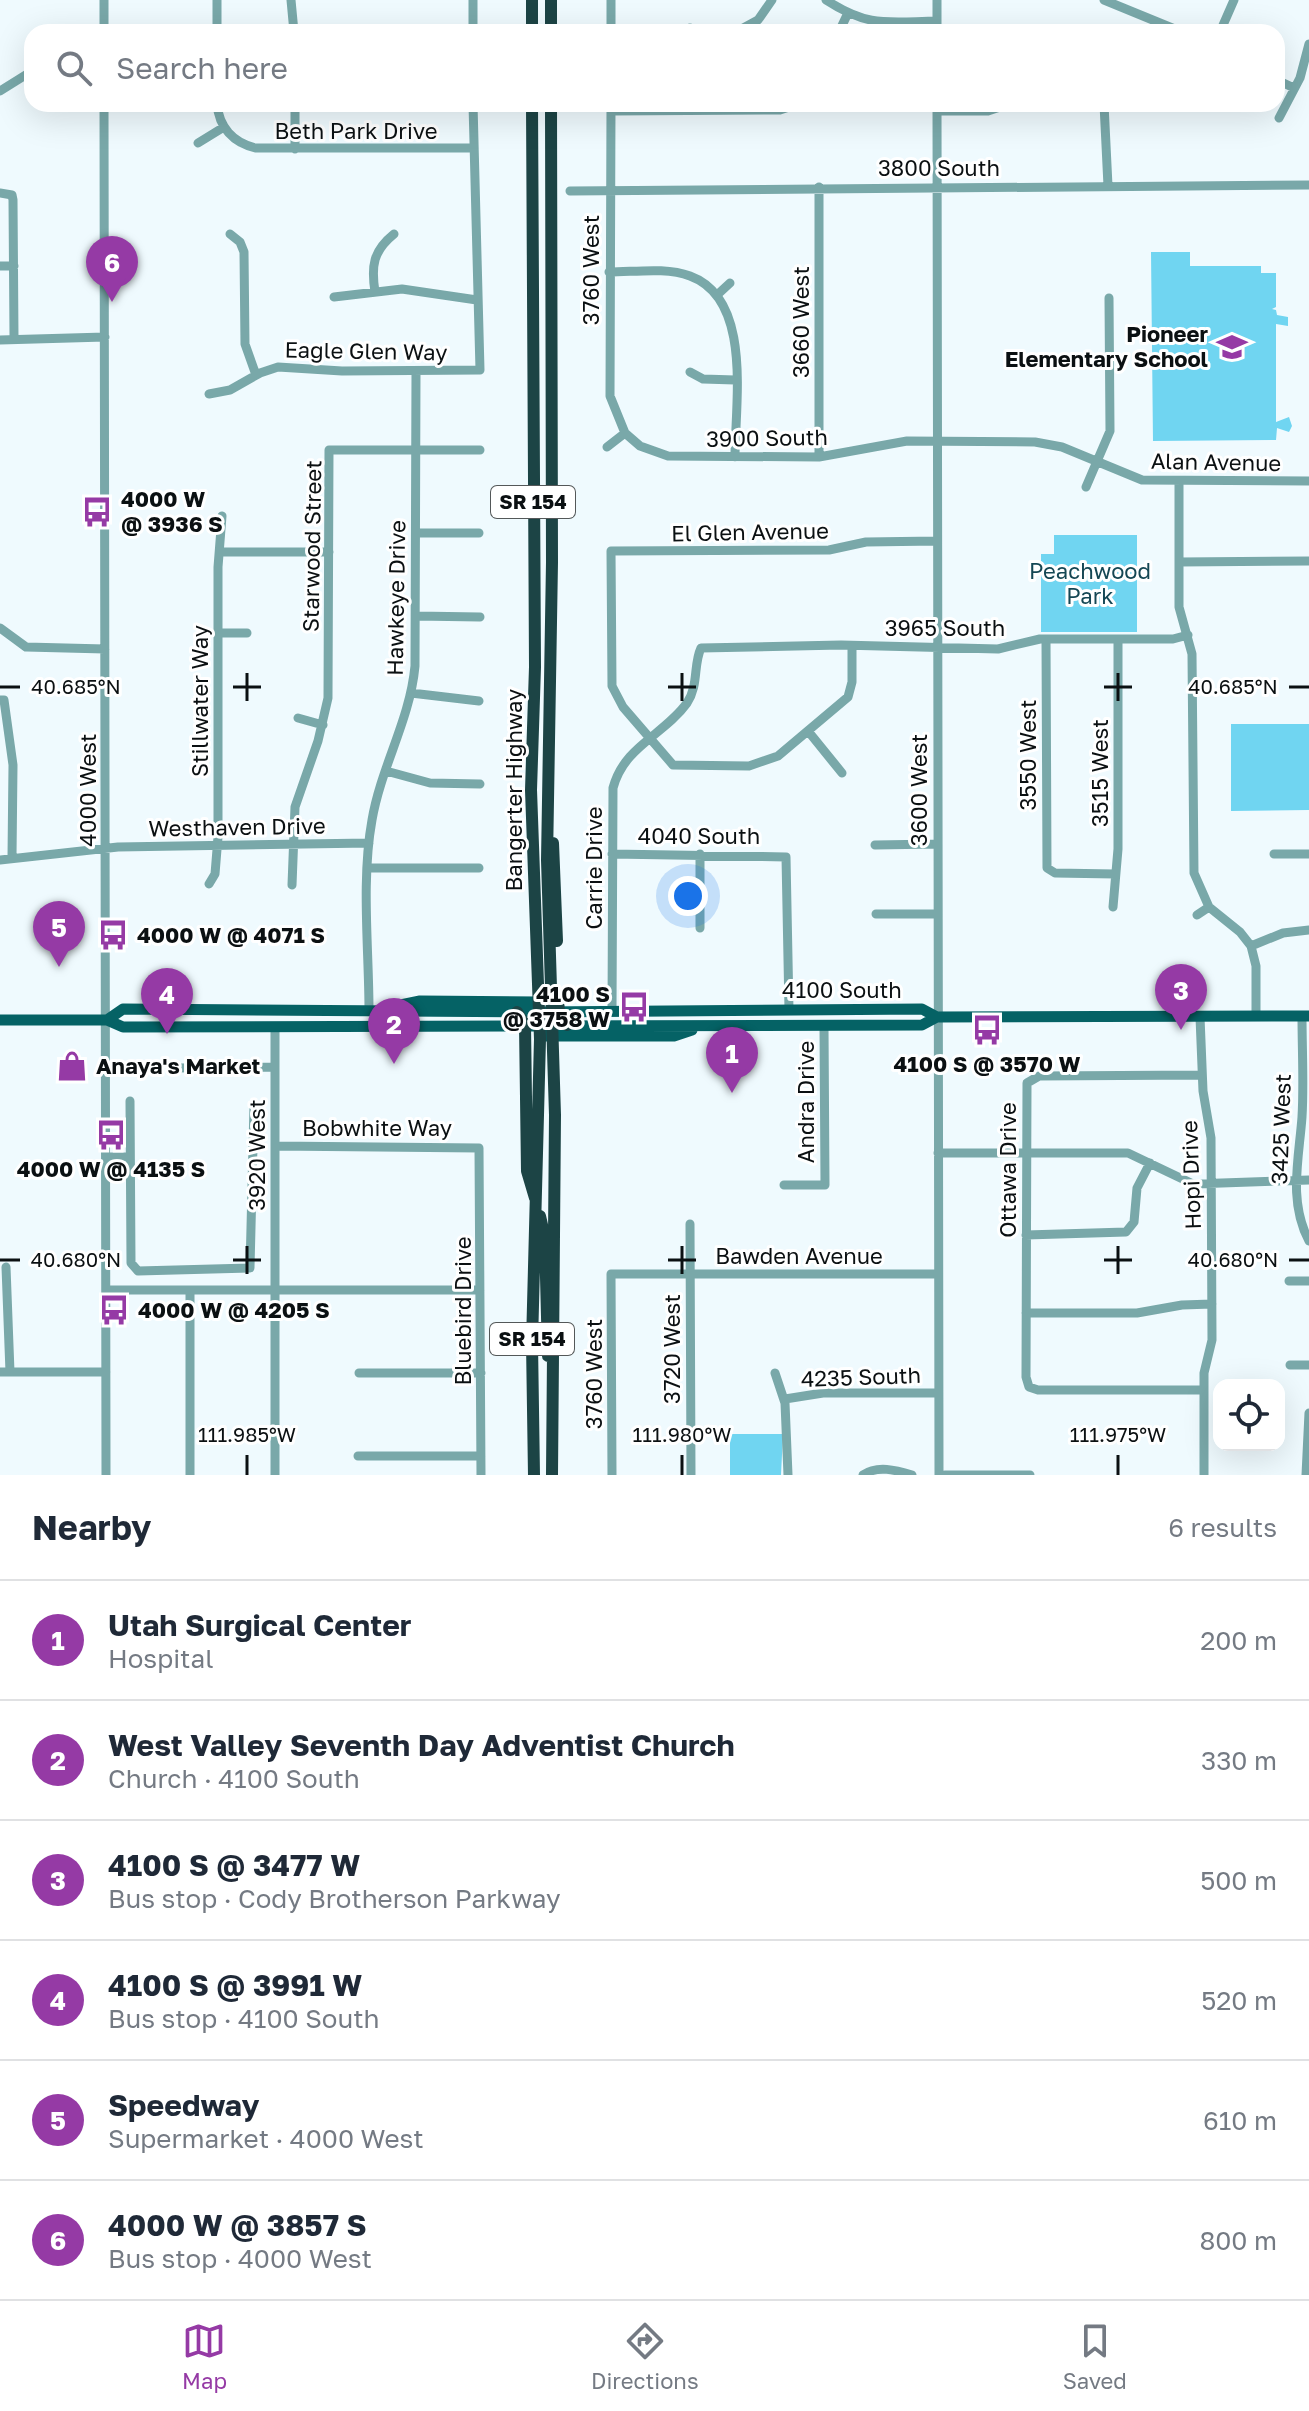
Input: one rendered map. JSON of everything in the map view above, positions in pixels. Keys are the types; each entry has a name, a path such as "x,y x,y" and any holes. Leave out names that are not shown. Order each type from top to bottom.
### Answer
{"highway":[{"path":"532,0 532,24"},
{"path":"551,0 551,24"},
{"name":"Bangerter Highway","path":"532,112 535,667 532,829 547,1020 552,1475"},
{"name":"Bangerter Highway","path":"534,1475 532,1343 537,1203 551,989 547,825 552,562 551,112"},
{"path":"535,667 541,680 540,806 556,865 547,1020 567,1025"},
{"path":"517,1012 525,1025 527,1171 545,1238 546,1340 553,1375"}],"main road":[{"path":"201,1027 223,1020 357,1019 420,1001 674,1036 729,1017 820,1017 845,1010"},
{"name":"4100 South","path":"107,1020 123,1009 517,1012 547,1020"},
{"name":"4100 South","path":"0,1020 107,1020 123,1027 525,1025 612,1011 922,1009 937,1017"},
{"path":"937,1017 1305,1016"},
{"name":"4100 South","path":"567,1025 922,1025 937,1017"}],"street":[{"path":"104,0 104,24"},
{"path":"217,0 217,24"},
{"path":"291,0 293,24"},
{"path":"473,0 473,24"},
{"path":"611,0 611,24"},
{"path":"751,24 758,20 772,0"},
{"path":"826,0 847,15 869,21 903,24"},
{"path":"937,0 937,24"},
{"path":"1104,0 1162,24"},
{"path":"1224,24 1234,0"},
{"path":"843,24 847,15"},
{"path":"1285,106 1304,68 1309,44"},
{"path":"1,88 24,75"},
{"path":"1285,84 1294,88"},
{"name":"4000 West","path":"104,112 106,1475"},
{"path":"198,143 224,127 219,112"},
{"path":"295,112 295,149"},
{"path":"334,297 410,290 454,299 477,300 473,112"},
{"name":"3760 West","path":"611,112 610,396 625,433"},
{"name":"3600 West","path":"937,112 939,1475"},
{"path":"1104,112 1108,186"},
{"path":"1279,118 1282,112"},
{"name":"Beth Park Drive","path":"224,127 236,140 250,147 473,148"},
{"name":"3800 South","path":"570,191 1309,185"},
{"name":"3660 West","path":"819,187 819,457"},
{"path":"0,193 12,195 14,337"},
{"path":"230,234 243,248 245,344 256,375"},
{"path":"375,292 374,259 380,246 394,234"},
{"path":"0,266 14,266"},
{"path":"609,272 682,274 704,283 717,295 733,328 735,457"},
{"path":"717,295 730,283"},
{"path":"1086,487 1110,427 1109,298"},
{"name":"Eagle Glen Way","path":"209,394 236,388 256,375 283,367 480,370 477,300"},
{"path":"0,340 14,337 105,337"},
{"name":"Hawkeye Drive","path":"369,1011 369,843 386,771 411,693 416,616 416,371"},
{"path":"690,372 703,379 735,380"},
{"path":"607,447 625,433"},
{"name":"3900 South","path":"625,433 640,446 661,455 735,457 819,457 895,442 937,441"},
{"name":"Alan Avenue","path":"937,441 1044,443 1142,480 1309,481"},
{"name":"Starwood Street","path":"292,885 292,842 297,799 323,725 329,689 329,450 416,450"},
{"path":"416,450 480,450"},
{"path":"1179,481 1179,607 1192,654 1193,862 1197,885 1209,907 1240,932 1251,946 1256,966 1256,1016"},
{"name":"Stillwater Way","path":"209,884 215,874 217,846 222,516"},
{"path":"416,533 479,533"},
{"name":"El Glen Avenue","path":"649,738 623,707 612,686 611,551 832,550 866,542 937,541"},
{"path":"220,552 329,552"},
{"path":"1179,562 1309,561"},
{"path":"416,616 480,617"},
{"path":"0,628 26,647 105,649"},
{"path":"218,633 247,633"},
{"name":"3965 South","path":"701,648 937,646 1002,649 1046,639 1176,639 1188,635"},
{"name":"3550 West","path":"1046,639 1049,871 1115,874"},
{"name":"3515 West","path":"1113,907 1118,849 1118,639"},
{"path":"649,738 675,766 749,766 774,759 850,693 852,646"},
{"name":"Carrie Drive","path":"612,1011 615,782 628,757 689,699 696,683 701,648"},
{"path":"411,693 479,701"},
{"path":"2,700 14,788 12,857"},
{"path":"298,718 323,725"},
{"path":"808,731 842,773"},
{"path":"386,771 430,783 480,784"},
{"name":"Westhaven Drive","path":"106,848 292,842 369,843"},
{"path":"875,845 937,844"},
{"path":"0,860 106,848"},
{"name":"4040 South","path":"612,854 786,857 789,865 789,1010"},
{"path":"700,854 700,928"},
{"path":"1274,854 1309,854"},
{"path":"368,868 479,868"},
{"path":"1197,915 1209,907"},
{"path":"876,914 937,914"},
{"path":"1251,946 1283,933 1309,930"},
{"name":"3425 West","path":"1305,1016 1297,1180 1299,1216 1309,1241"},
{"name":"Hopi Drive","path":"1200,1017 1202,1075 1211,1127 1212,1304 1211,1344 1204,1390 1204,1475"},
{"name":"Andra Drive","path":"784,1185 825,1185 824,1026"},
{"name":"3920 West","path":"275,1027 275,1475"},
{"path":"177,1068 275,1067"},
{"name":"Ottawa Drive","path":"1202,1075 1032,1078 1026,1090 1026,1313 1029,1387 1038,1390 1204,1390"},
{"path":"130,1101 131,1263 134,1268 250,1268 254,1105"},
{"name":"Bobwhite Way","path":"254,1150 479,1148"},
{"name":"Bluebird Drive","path":"479,1148 481,1475"},
{"path":"938,1153 1128,1153 1186,1182 1211,1184 1309,1180"},
{"path":"106,1157 130,1157"},
{"path":"1026,1235 1126,1232 1134,1222 1137,1188 1150,1163"},
{"name":"3720 West","path":"690,1224 691,1475"},
{"path":"6,1267 5,1372 106,1372"},
{"name":"3760 West","path":"611,1274 612,1475"},
{"name":"Bawden Avenue","path":"611,1274 938,1274"},
{"path":"1289,1281 1309,1281"},
{"path":"107,1290 480,1290"},
{"path":"190,1290 190,1475"},
{"path":"1026,1313 1144,1312 1175,1305 1212,1304"},
{"path":"1290,1365 1309,1365"},
{"path":"359,1373 481,1373"},
{"path":"775,1373 785,1399 788,1475"},
{"name":"4235 South","path":"785,1399 823,1393 938,1393"},
{"path":"1306,1475 1309,1413"},
{"path":"358,1456 481,1456"},
{"path":"863,1475 888,1470 912,1475"},
{"path":"945,1475 1030,1475"}],"green space":[{"name":"Pioneer Elementary School","path":"1151,252 1190,252 1190,266 1261,266 1261,273 1276,273 1276,307 1272,309 1276,310 1277,315 1288,317 1288,326 1276,324 1276,422 1289,417 1292,426 1289,432 1277,428 1276,440 1153,441"},
{"name":"Peachwood Park","path":"1054,535 1137,535 1137,632 1041,632 1041,554 1054,554"},
{"path":"1231,724 1309,724 1309,810 1231,811"},
{"path":"730,1434 783,1434 781,1475 730,1475"}],"place":[{"name":"4000 W @ 3857 S","path":"112,302"},
{"name":"Pioneer Elementary School","path":"1232,347"},
{"name":"4000 W @ 3936 S","path":"97,512"},
{"name":"4000 W @ 4071 S","path":"113,935"},
{"name":"Speedway","path":"59,967"},
{"name":"4100 S @ 3758 W","path":"634,1007"},
{"name":"4100 S @ 3570 W","path":"987,1030"},
{"name":"4100 S @ 3477 W","path":"1181,1030"},
{"name":"4100 S @ 3991 W","path":"167,1034"},
{"name":"West Valley Seventh Day Adventist Church","path":"394,1064"},
{"name":"Anaya's Market","path":"72,1066"},
{"name":"Utah Surgical Center","path":"732,1093"},
{"name":"4000 W @ 4135 S","path":"111,1135"},
{"name":"4000 W @ 4205 S","path":"114,1310"}]}
